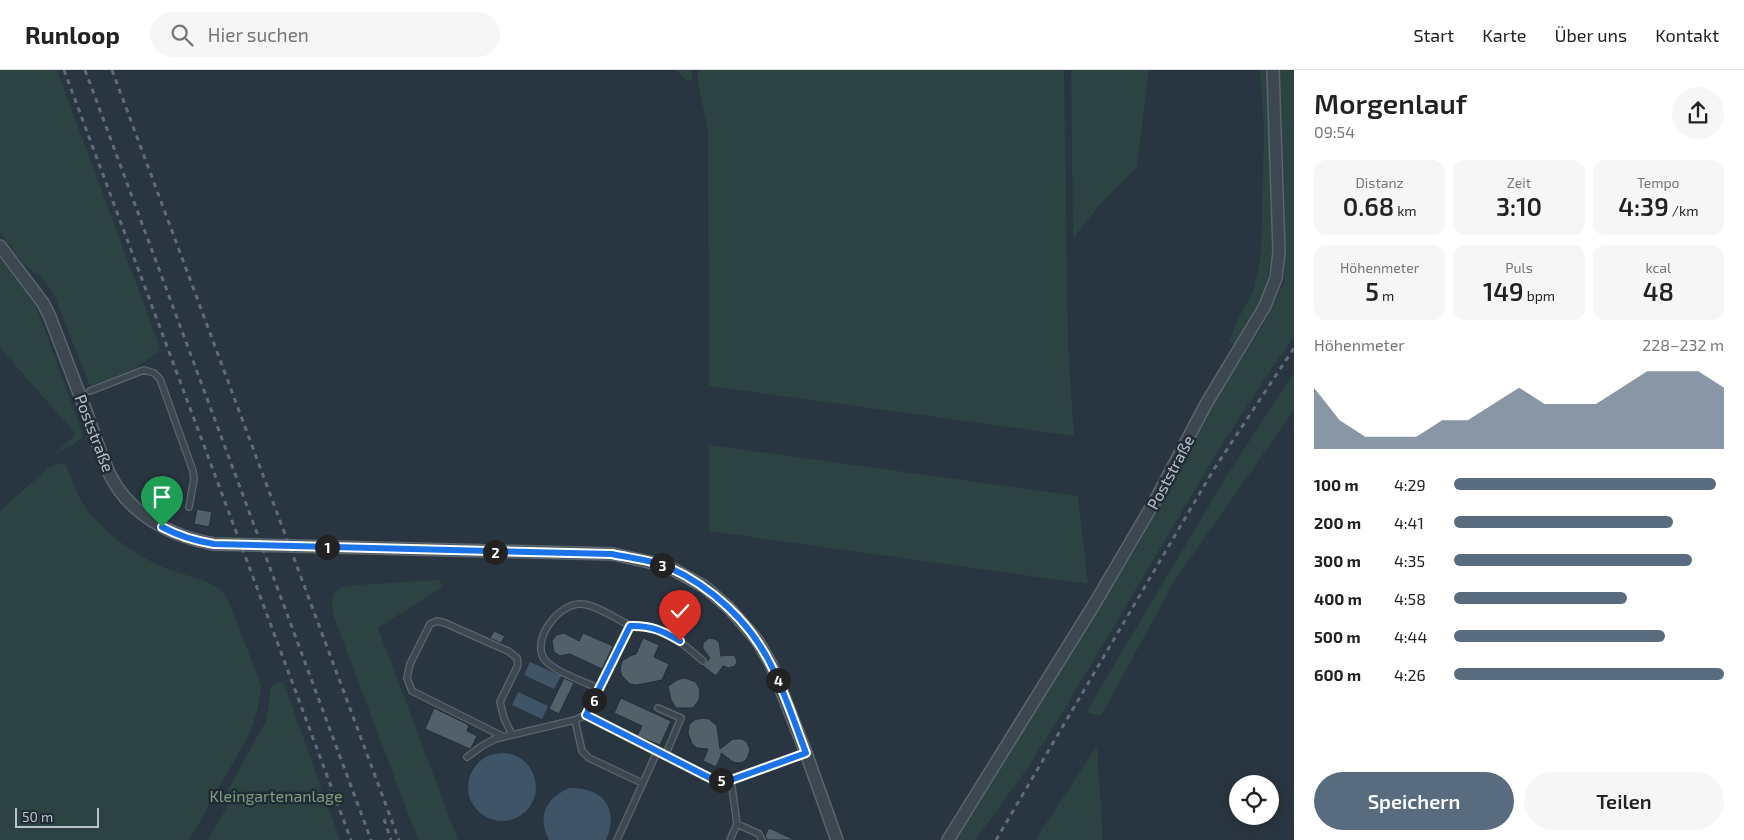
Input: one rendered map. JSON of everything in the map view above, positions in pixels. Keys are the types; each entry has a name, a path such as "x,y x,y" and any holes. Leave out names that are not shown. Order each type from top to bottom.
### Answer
{"street":[{"name":"Poststraße","path":"948,840 1095,603 1156,499 1206,404 1265,306 1276,278 1279,252 1273,70"},
{"name":"Poststraße","path":"0,246 43,303 50,317 111,476 128,500 145,515 179,536 214,544 612,554 667,566 705,587 729,608 757,640 771,664 806,753 837,840"}],"lane":[{"path":"90,391 144,370 154,373 160,379 193,471 194,479 189,507"},
{"path":"600,689 550,666 543,658 541,648 542,637 545,631 558,614 570,606 581,604 594,608 630,626 643,625 652,627 680,641 703,661"},
{"path":"504,737 412,691 407,678 408,671 430,624 437,621 445,623 508,651 517,658 518,666 500,702 504,718 512,735"},
{"path":"467,757 495,739 575,720 586,715 630,626"},
{"path":"658,708 681,718 664,756"},
{"path":"586,715 714,780 731,780 806,753"},
{"path":"575,720 582,751 589,758 642,783"},
{"path":"617,840 657,752"},
{"path":"730,840 737,824 731,780"},
{"path":"737,824 759,834 762,840"}],"green space":[{"path":"0,70 57,70 161,350 133,370 90,386 54,295 43,279 24,264 0,233"},
{"path":"676,70 692,70 692,79 688,82"},
{"path":"698,70 1064,70 1068,344 1074,436 709,386 708,132 698,83"},
{"path":"1071,70 1149,70 1137,167 1103,201 1073,238"},
{"path":"1260,70 1267,70 1272,255 1264,294 1235,344 1229,342 1239,317 1253,292 1261,255 1264,129"},
{"path":"1279,70 1294,70 1294,337 1223,443 1027,769 975,840 955,840 1139,543 1200,427 1227,379 1262,328 1284,283 1285,201"},
{"path":"0,258 35,304 83,437 73,445 55,453 76,434 0,348"},
{"path":"1294,373 1294,410 1175,580 1101,716 1086,712 1229,472"},
{"path":"709,445 1078,496 1088,584 709,531"},
{"path":"59,463 67,467 78,495 88,510 118,540 141,556 165,568 206,582 221,591 228,600 261,685 257,711 248,734 189,840 0,840 0,511 47,469"},
{"path":"440,580 442,587 378,628 458,840 418,840 334,617 332,603 334,593 343,587"},
{"name":"Kleingartenanlage","path":"283,681 340,840 208,840 228,805 221,802 267,719 271,685"},
{"path":"1097,746 1103,840 1035,840"}],"water":[{"path":"530,662 561,676 554,689 524,675"},
{"path":"518,692 548,706 542,719 512,705"},
{"path":"502,753 515,756 526,763 533,774 536,787 533,800 526,811 515,818 502,821 489,818 478,811 471,800 468,787 471,774 478,763 489,756"},
{"path":"569,788 591,791 605,802 611,818 606,840 549,840 544,823 546,809 554,797"}],"building":[{"path":"197,509 212,512 209,527 194,524"},
{"path":"494,631 505,636 501,643 490,638"},
{"path":"564,633 579,641 583,633 613,646 602,669 570,654 560,656 554,652 552,641 556,635"},
{"path":"643,638 659,645 654,657 669,664 662,680 637,685 630,684 622,676 620,670 622,661 636,654"},
{"path":"709,638 719,642 721,656 735,656 737,662 735,666 729,668 723,666 716,676 703,666 710,658 703,649 703,643"},
{"path":"564,678 574,683 559,714 549,709"},
{"path":"685,678 696,682 700,690 699,700 693,708 676,708 671,700 668,686 679,679"},
{"path":"621,698 671,721 660,745 637,736 642,726 614,713"},
{"path":"434,708 469,725 467,731 477,736 470,749 425,729"},
{"path":"709,719 717,726 720,749 733,739 742,739 747,742 750,750 747,759 743,762 733,762 721,753 716,767 703,761 708,749 697,748 692,744 688,733 689,725 694,720"},
{"path":"769,828 795,840 767,840 765,836"}],"railway":[{"path":"64,70 351,840"},
{"path":"85,70 371,840"},
{"path":"112,70 399,840"},
{"path":"996,840 1214,469 1294,348"},
{"path":"384,819 391,840"}],"route":[{"path":"162,527 179,536 214,544 612,554 667,566 705,587 729,608 757,640 771,664 806,753 731,780 714,780 586,715 630,626 643,625 652,627 680,641"}]}
